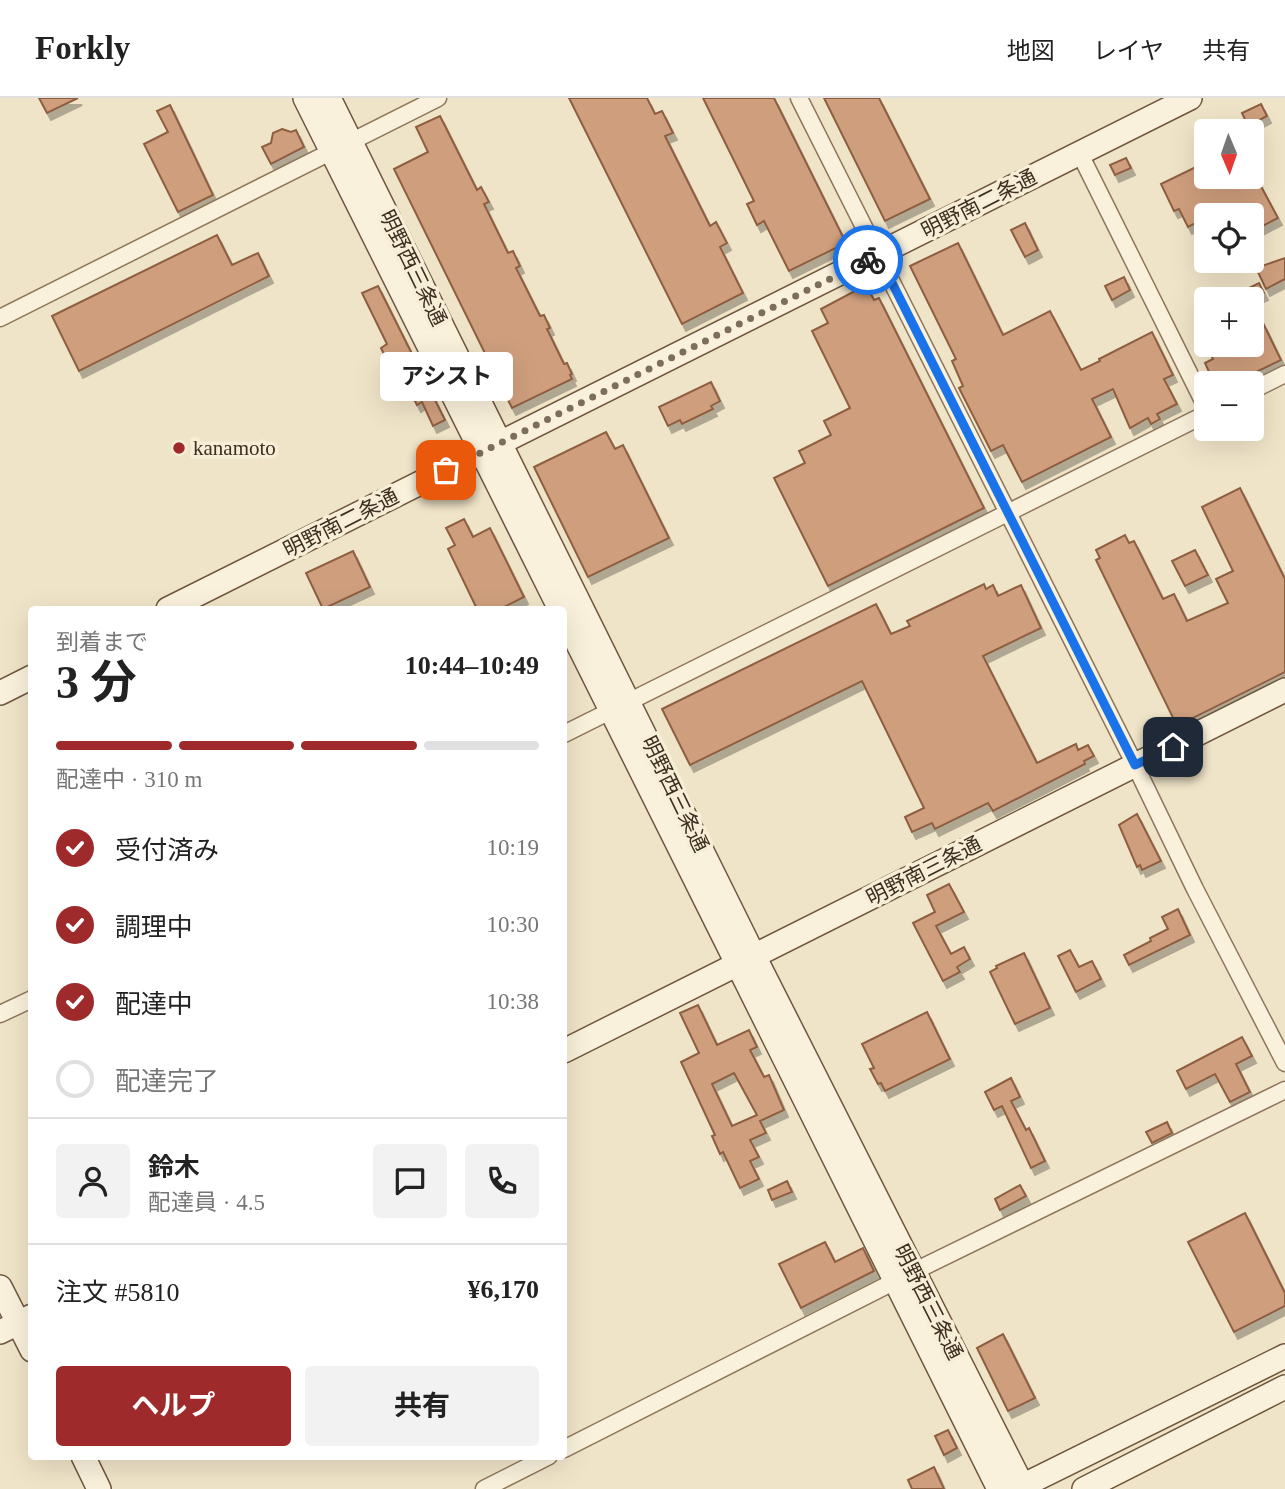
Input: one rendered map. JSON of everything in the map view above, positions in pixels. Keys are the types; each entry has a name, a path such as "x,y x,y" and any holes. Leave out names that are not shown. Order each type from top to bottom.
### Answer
{"street":[{"name":"明野西三条通","path":"305,98 342,147 904,1277 999,1489"},
{"name":"明野西三条通","path":"329,98 342,147"},
{"path":"0,318 438,98"},
{"path":"799,98 1195,889 1285,1063"},
{"name":"明野南二条通","path":"174,606 1189,98"},
{"path":"1079,152 1194,383"},
{"path":"1264,384 1285,374"},
{"path":"567,732 1194,420"},
{"name":"明野西三条通","path":"491,448 559,606"},
{"name":"明野西三条通","path":"567,621 620,706"},
{"path":"0,693 28,679"},
{"name":"明野南三条通","path":"567,1050 1285,691"},
{"path":"0,1014 28,1001"},
{"path":"567,1447 904,1277 1285,1090"},
{"name":"明野西三条通","path":"904,1277 1021,1488"},
{"path":"0,1287 28,1343"},
{"path":"1021,1488 1285,1356"},
{"path":"1083,1489 1285,1387"},
{"path":"85,1460 99,1489"},
{"path":"484,1489 541,1460"}],"building":[{"path":"39,98 78,98 47,113"},
{"path":"569,98 647,98 655,114 662,111 673,133 665,136 710,226 716,222 727,243 720,247 743,293 682,324"},
{"path":"703,98 774,98 846,243 789,271 764,221 757,225 747,204 754,201"},
{"path":"824,98 879,98 930,199 885,221"},
{"path":"1261,104 1267,116 1261,119 1245,119 1242,113"},
{"path":"170,105 213,195 178,212 144,144 168,132 157,111"},
{"path":"440,116 477,190 481,187 489,202 484,204 508,253 513,251 520,266 516,268 540,316 544,315 550,328 547,329 564,364 567,363 572,374 572,379 512,408 394,169 428,152 416,127"},
{"path":"282,129 291,132 296,130 304,147 271,164 262,147 271,143 273,133"},
{"path":"1126,158 1131,168 1115,175 1110,165"},
{"path":"1194,168 1194,189 1262,189 1278,218 1264,225 1264,203 1194,203 1194,224 1188,227 1179,209 1174,211 1161,184"},
{"path":"1025,223 1038,250 1025,257 1011,230"},
{"path":"217,235 232,265 258,253 269,276 79,371 52,316"},
{"path":"958,243 1003,335 1050,311 1081,370 1152,332 1173,375 1164,379 1177,404 1157,414 1160,419 1151,424 1148,418 1130,428 1113,389 1092,399 1111,437 1022,482 1003,445 991,451 959,388 963,386 952,361 956,359 910,266"},
{"path":"1285,258 1285,279 1266,289 1258,273 1264,273 1264,265"},
{"path":"1124,277 1130,290 1112,300 1105,286"},
{"path":"866,285 874,300 879,298 984,508 828,586 774,478 805,463 799,451 831,435 824,421 850,408 812,331 828,323 821,309"},
{"path":"378,286 445,420 433,426 422,402 417,405 392,356 386,358 381,348 387,344 362,293"},
{"path":"1264,325 1281,360 1258,371 1209,371 1205,363 1213,359 1212,357 1264,357"},
{"path":"711,382 720,401 711,406 713,409 682,424 680,420 668,426 659,407"},
{"path":"606,432 615,449 623,445 669,538 588,577 534,467"},
{"path":"1240,488 1285,579 1285,672 1177,726 1096,560 1100,558 1096,550 1125,535 1129,543 1134,541 1163,599 1174,594 1187,621 1228,603 1216,579 1233,571 1202,507"},
{"path":"464,519 473,537 490,528 524,597 506,606 476,606 448,549 455,545 446,528"},
{"path":"1195,550 1208,575 1185,586 1172,561"},
{"path":"353,551 370,587 329,606 322,606 306,573"},
{"path":"984,584 986,589 993,585 998,596 1021,585 1041,628 983,656 1037,763 1076,744 1078,750 1088,745 1094,756 1084,761 1085,764 993,811 988,803 935,829 932,823 912,832 905,817 924,808 862,681 690,765 662,709 876,604 891,634 910,626 907,621"},
{"path":"1137,814 1161,861 1142,870 1140,865 1137,867 1119,825"},
{"path":"949,884 964,912 936,926 951,954 964,947 970,959 957,967 960,972 943,981 913,923 935,912 927,895"},
{"path":"1178,909 1190,935 1129,965 1124,955 1168,929 1162,917"},
{"path":"1070,950 1079,967 1092,961 1101,979 1076,992 1058,956"},
{"path":"1024,953 1050,1008 1015,1024 990,972 997,968 996,966"},
{"path":"698,1005 717,1045 749,1030 757,1047 750,1050 764,1077 769,1075 784,1110 760,1121 766,1133 750,1140 759,1157 750,1161 759,1179 740,1188 723,1152 720,1154 712,1136 715,1135 681,1062 699,1053 680,1013","holes":["734,1073 757,1115 732,1126 712,1084"]},
{"path":"927,1012 950,1059 885,1091 870,1069 874,1068 862,1044"},
{"path":"1242,1037 1252,1056 1236,1064 1250,1092 1230,1102 1215,1074 1186,1089 1177,1071"},
{"path":"1011,1078 1020,1097 1011,1101 1026,1130 1029,1128 1045,1161 1031,1168 1002,1106 994,1110 985,1092"},
{"path":"1167,1122 1172,1133 1152,1143 1146,1132"},
{"path":"787,1181 792,1192 772,1200 768,1190"},
{"path":"1020,1185 1026,1196 1000,1210 995,1199"},
{"path":"1245,1213 1285,1293 1285,1306 1234,1332 1188,1242"},
{"path":"825,1242 835,1262 863,1248 874,1271 801,1308 779,1264"},
{"path":"1003,1334 1035,1398 1008,1411 977,1348"},
{"path":"948,1430 957,1448 944,1455 935,1436"},
{"path":"934,1467 944,1489 912,1489 908,1480"}],"way so far":[{"path":"446,470 868,260"}],"place":[{"name":"kanamoto","path":"179,448"},
{"name":"アシスト","path":"446,470"}],"route":[{"path":"868,260 878,255 1135,765 1173,747"}]}
